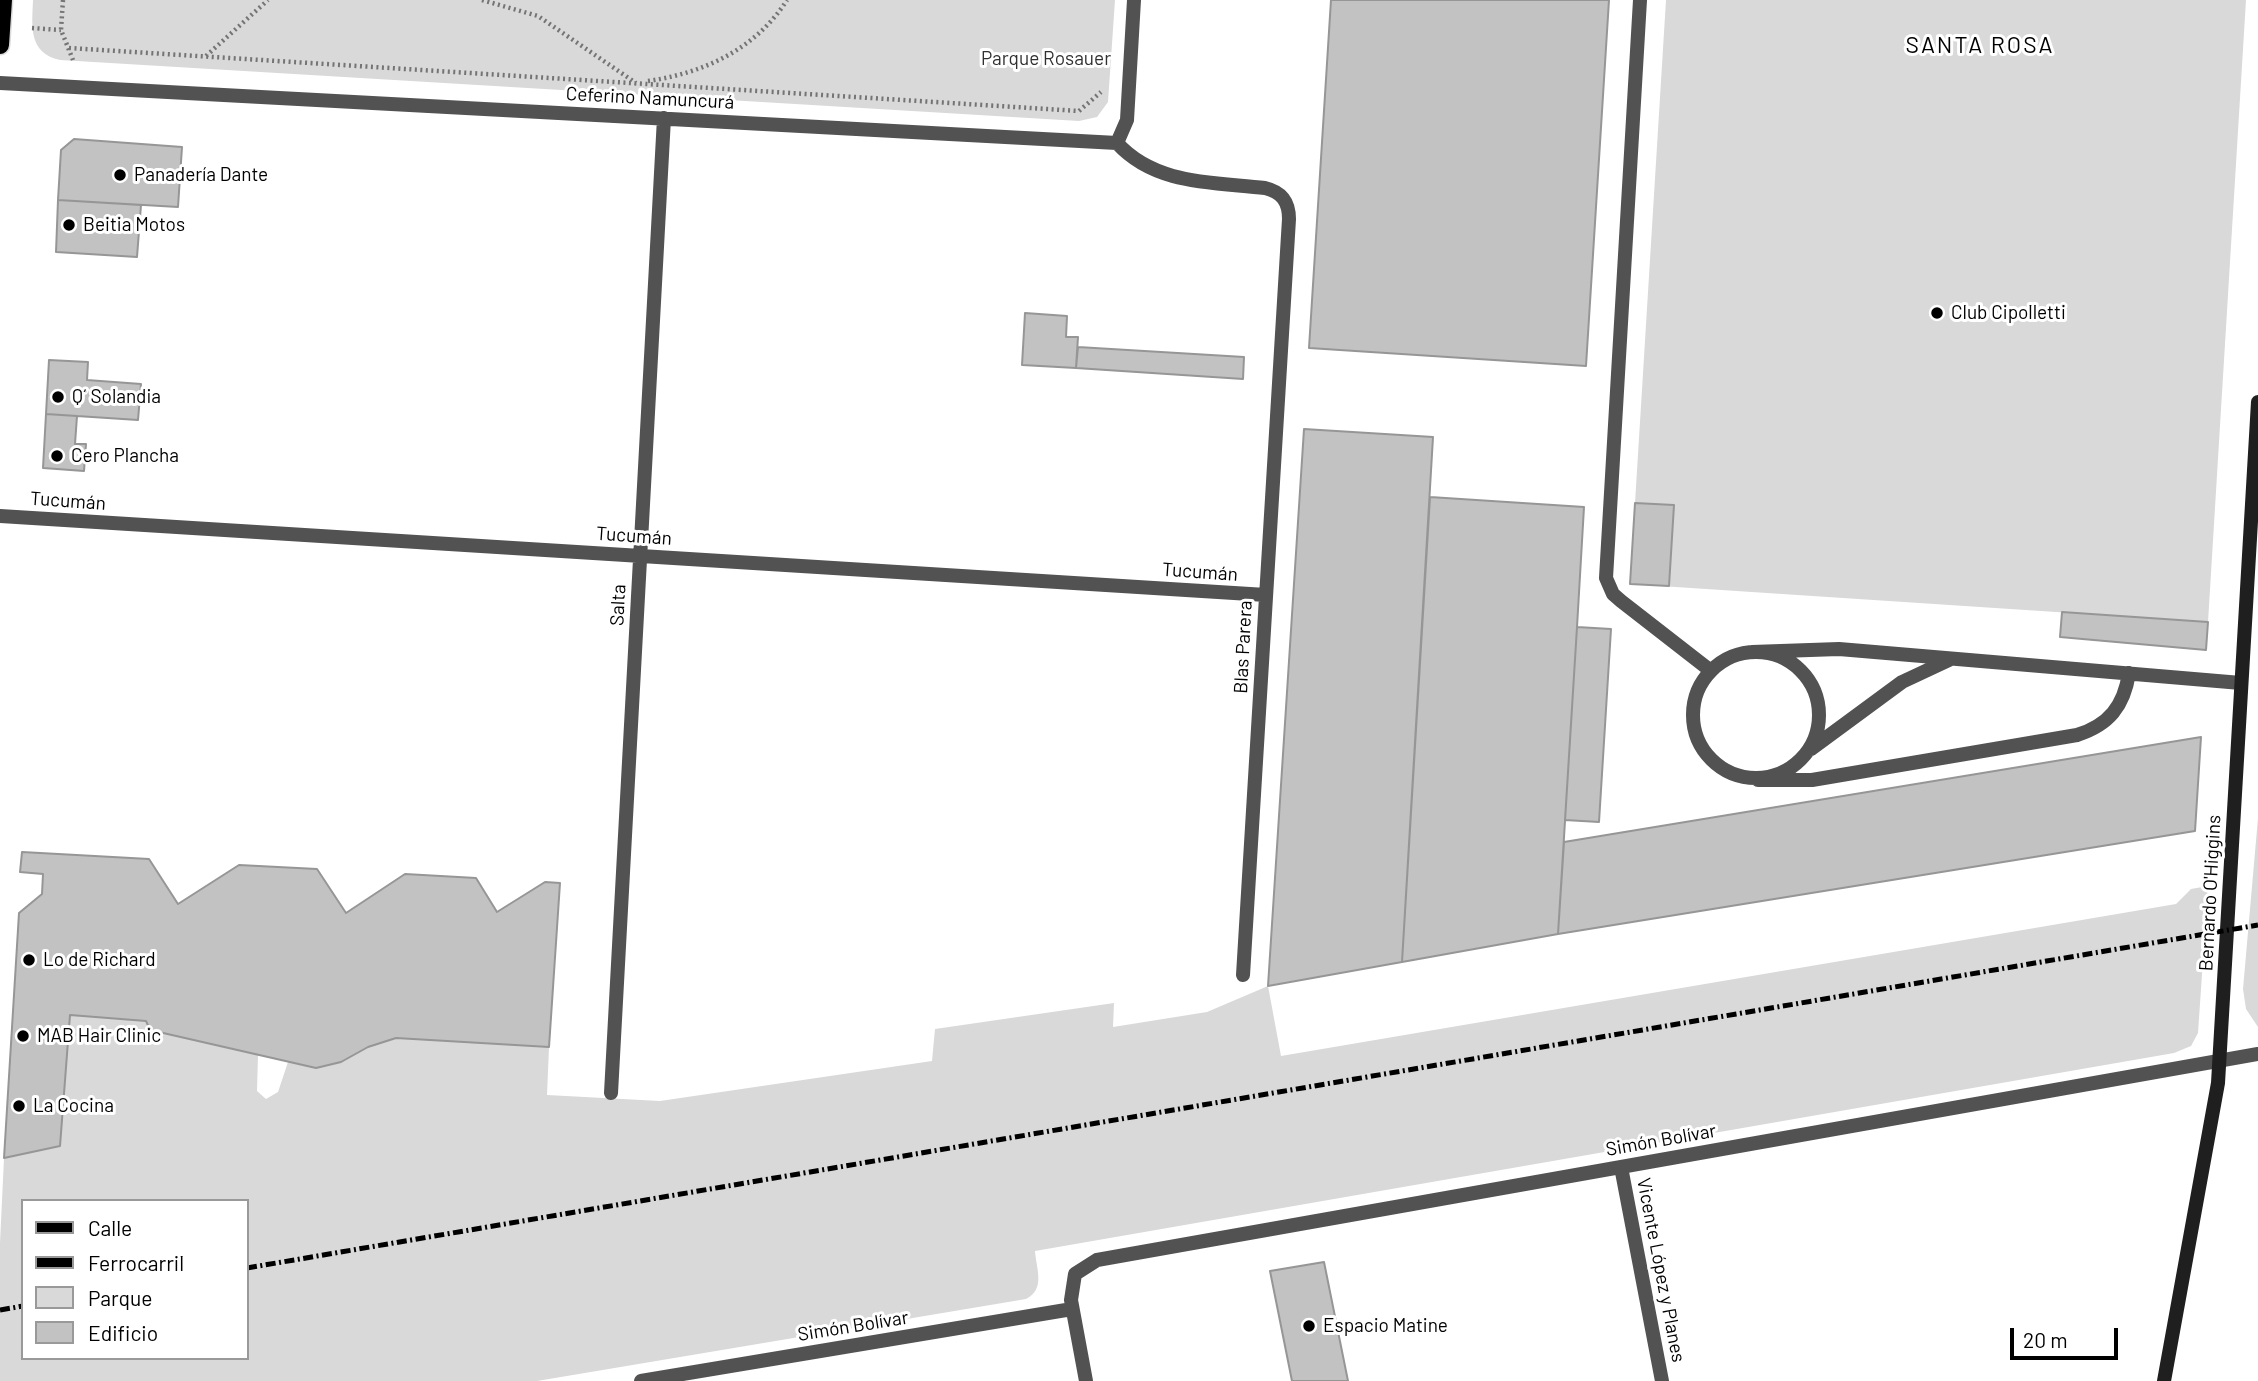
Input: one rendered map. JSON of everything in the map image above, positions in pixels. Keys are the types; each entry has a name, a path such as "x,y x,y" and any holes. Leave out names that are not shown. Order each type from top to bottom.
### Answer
{"main road":[{"path":"0,45 3,0"},
{"name":"Bernardo O'Higgins","path":"2164,1381 2215,1105 2220,1061 2258,402"}],"street":[{"path":"1117,143 1124,133 1127,120 1134,0"},
{"path":"1640,0 1606,578 1613,594 1711,671"},
{"name":"Ceferino Namuncurá","path":"0,83 1117,143"},
{"name":"Salta","path":"611,1093 664,118"},
{"name":"Blas Parera","path":"1117,143 1139,163 1157,173 1265,188 1283,198 1289,219 1243,975"},
{"name":"Tucumán","path":"0,516 1266,596"},
{"path":"2129,673 2124,696 2114,714 2077,735 1812,779 1758,780 1729,773 1716,765 1698,741 1693,726 1695,696 1711,671 1722,661 1752,652 1832,648 1954,659 2129,673 2241,683"},
{"path":"1752,652 1783,657 1807,677 1815,690 1819,713 1816,737 1809,751"},
{"path":"1758,780 1787,772 1809,751 1902,682 1954,659"},
{"name":"Simón Bolívar","path":"641,1381 1072,1309 1070,1291 1075,1274 1097,1260 2258,1055"},
{"name":"Vicente López y Planes","path":"1621,1167 1662,1381"},
{"path":"1072,1309 1086,1381"}],"path":[{"path":"63,0 61,30 74,60"},
{"path":"205,56 268,0"},
{"path":"482,0 538,16 636,83 687,73 728,56 764,30 787,0"},
{"path":"32,28 61,30"},
{"path":"69,48 1079,111 1101,95 1102,81"}],"green space":[{"name":"Parque Rosauer","path":"33,0 1115,0 1108,102 1097,117 1079,121 60,60 42,51 37,45 33,29"},
{"name":"Club Cipolletti","path":"1666,0 2246,0 2208,622 1630,584"},
{"path":"2258,818 2258,1027 2246,1009 2243,989"},
{"path":"2208,886 2198,1033 2191,1046 2174,1053 1035,1251 1038,1284 1032,1295 1026,1299 537,1381 0,1381 0,1243 4,1158 60,1146 70,1015 146,1021 150,1030 258,1055 257,1091 266,1099 278,1092 288,1062 311,1067 328,1066 368,1047 395,1038 549,1047 547,1095 660,1101 932,1061 935,1029 1114,1003 1113,1027 1207,1012 1268,986 1281,1056 2176,904 2191,889"}],"building":[{"path":"1331,0 1609,0 1586,366 1309,348"},
{"name":"Panadería Dante","path":"74,139 182,147 178,207 58,200 61,150"},
{"path":"58,200 141,205 137,257 56,252"},
{"path":"1025,313 1067,316 1066,337 1078,337 1076,368 1022,365"},
{"path":"1078,347 1244,357 1243,379 1076,368"},
{"path":"49,360 88,362 87,380 141,384 138,420 46,414"},
{"path":"46,414 77,416 75,444 86,444 84,471 43,468"},
{"path":"1304,429 1433,437 1402,962 1268,986"},
{"path":"1430,497 1584,507 1577,627 1558,934 1402,962"},
{"path":"1635,503 1674,505 1669,586 1630,584"},
{"path":"2062,612 2208,622 2206,650 2060,637"},
{"path":"1577,627 1611,629 1599,822 1565,820"},
{"path":"2201,737 2195,831 1558,934 1564,842"},
{"path":"22,852 149,859 178,904 239,865 317,869 346,913 405,874 476,878 497,912 545,882 560,883 549,1047 396,1038 368,1047 341,1062 316,1068 150,1030 146,1021 70,1015 60,1146 4,1158 19,913 42,894 43,874 20,872"},
{"name":"Espacio Matine","path":"1324,1262 1348,1381 1292,1381 1270,1271"}],"railway":[{"path":"248,1268 2258,925"},
{"path":"0,1310 21,1306"}],"place":[{"name":"Panadería Dante","path":"120,175"},
{"name":"Beitia Motos","path":"69,225"},
{"name":"Club Cipolletti","path":"1937,313"},
{"name":"Q´ Solandia","path":"58,397"},
{"name":"Cero Plancha","path":"57,456"},
{"name":"Lo de Richard","path":"29,960"},
{"name":"MAB Hair Clinic","path":"23,1036"},
{"name":"La Cocina","path":"19,1106"},
{"name":"Espacio Matine","path":"1309,1326"}],"district":[{"name":"SANTA ROSA","path":"1980,45"}]}
